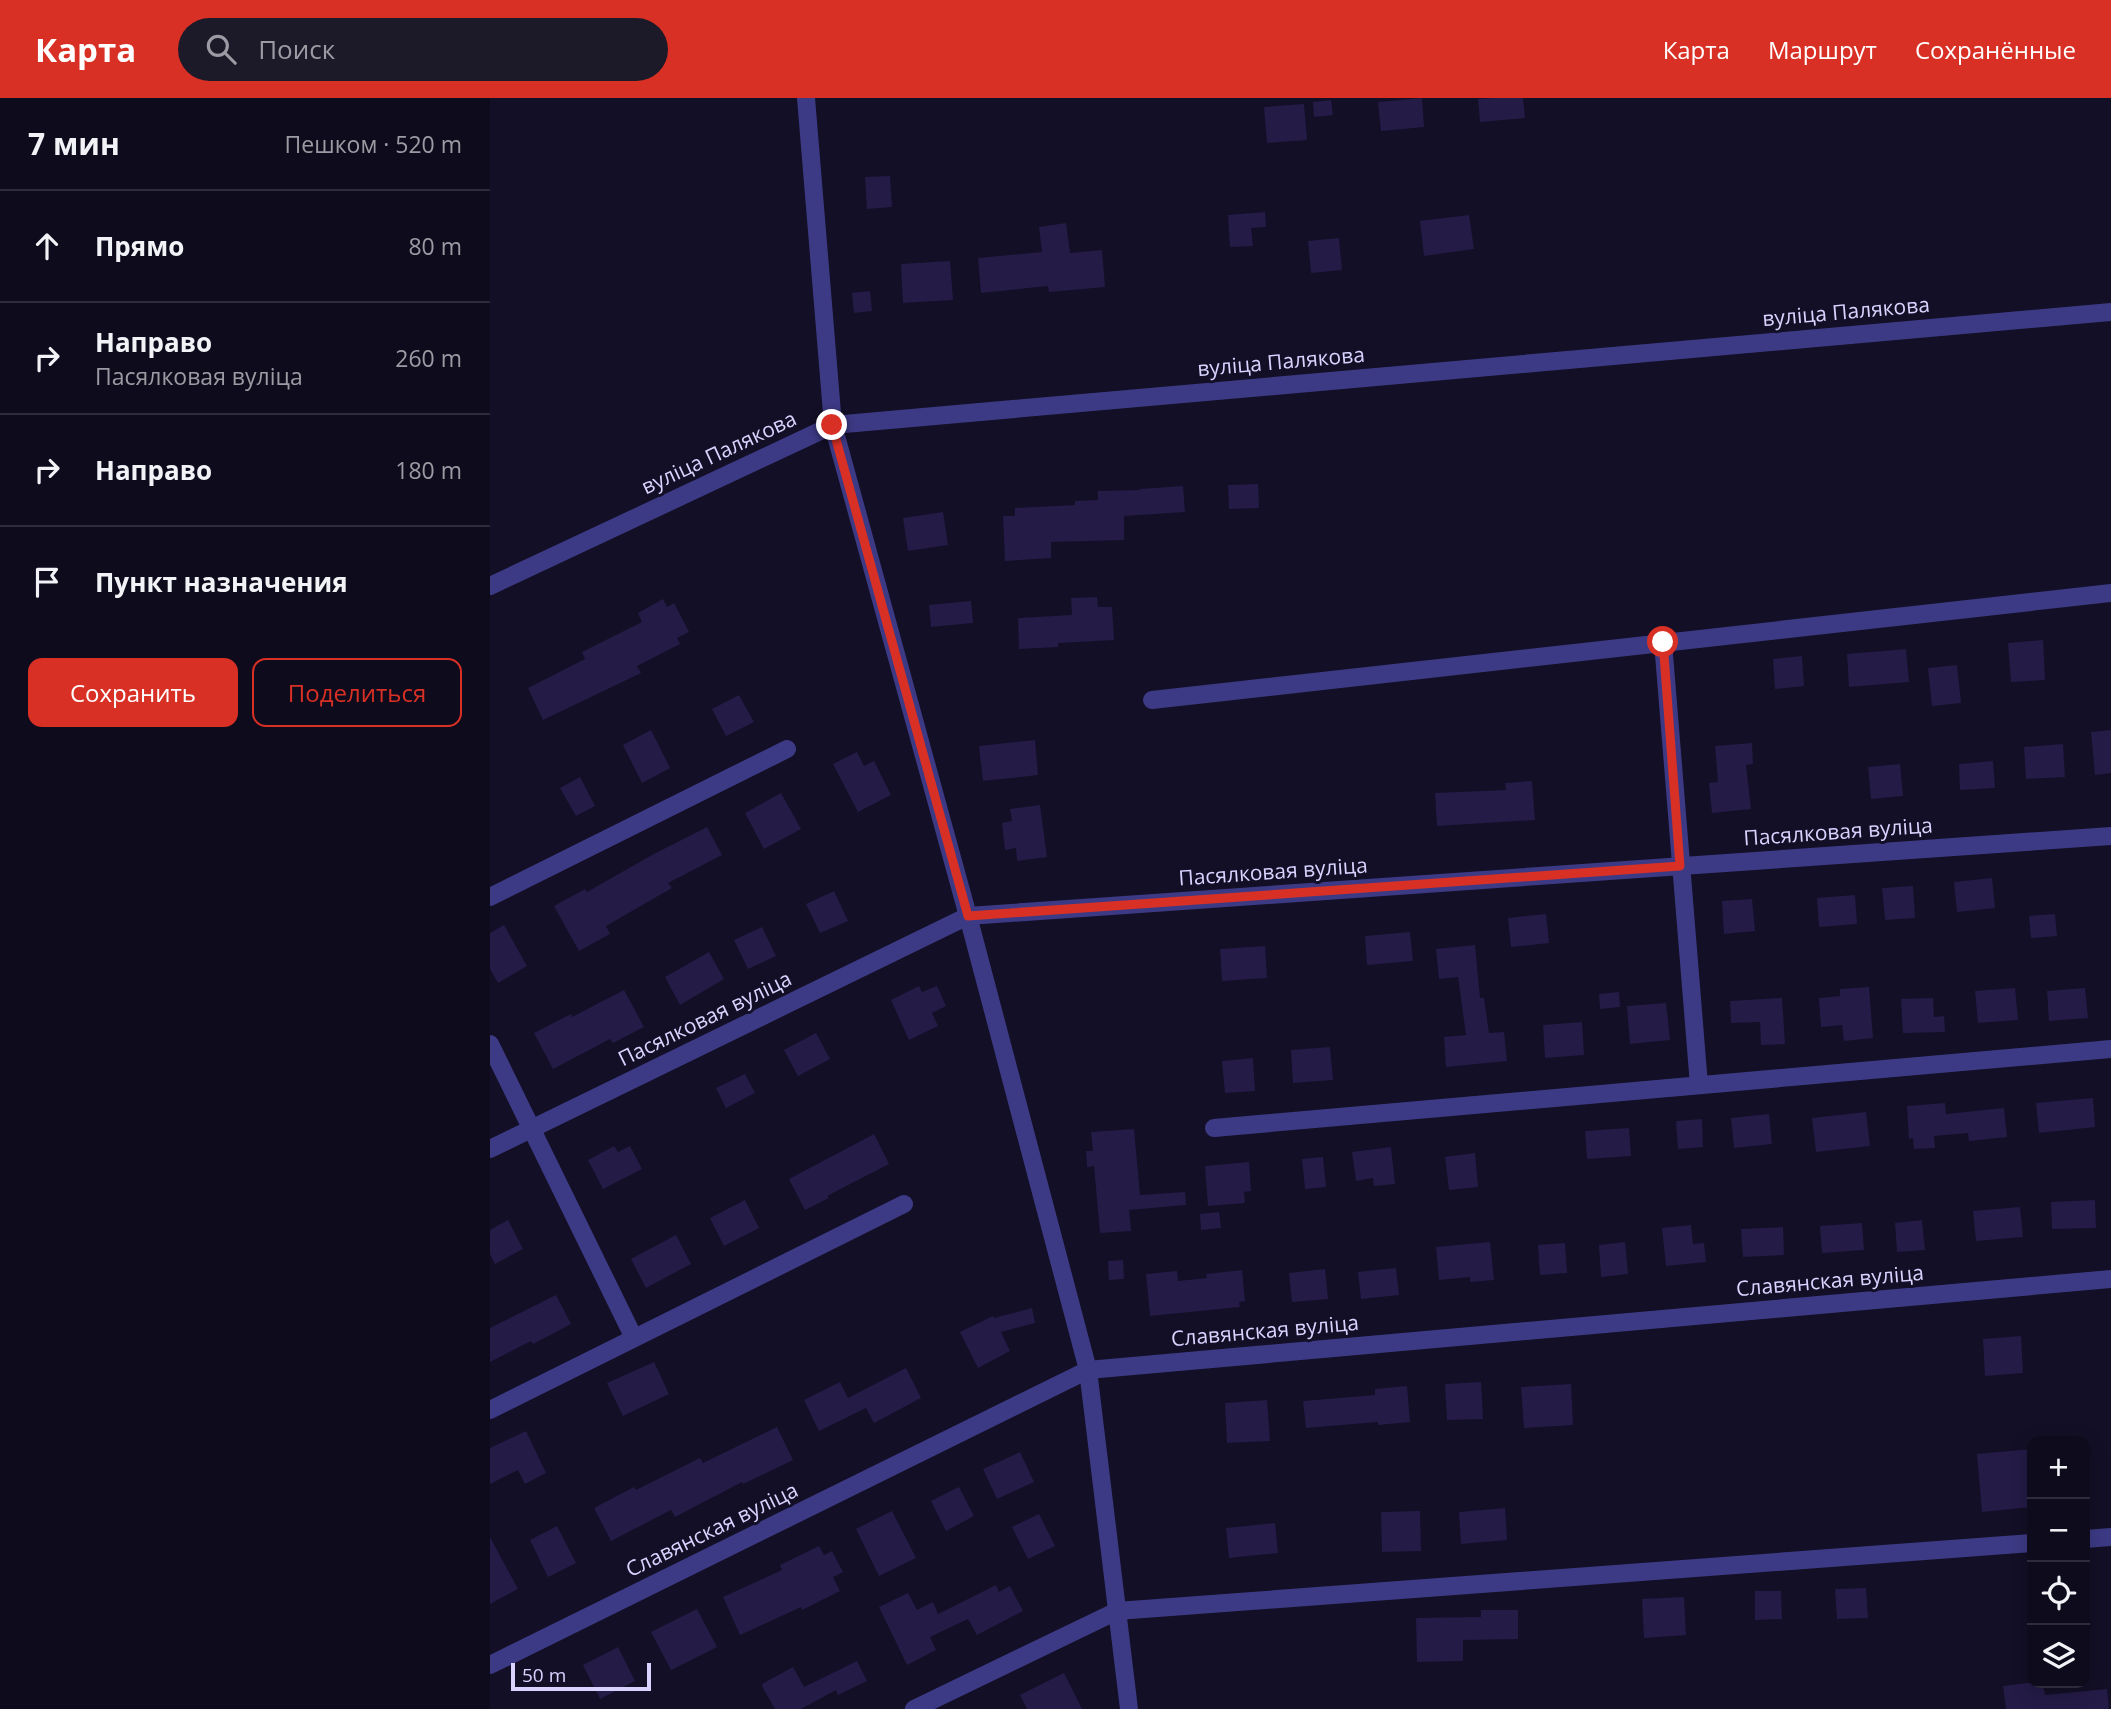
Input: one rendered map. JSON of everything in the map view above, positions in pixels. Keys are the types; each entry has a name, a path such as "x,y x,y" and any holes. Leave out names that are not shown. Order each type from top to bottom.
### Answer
{"street":[{"path":"806,98 832,425 968,916 1088,1370 1129,1709"},
{"name":"вуліца Палякова","path":"490,586 832,425 2111,312"},
{"path":"1152,700 2111,593"},
{"path":"1663,642 1699,1085"},
{"path":"490,897 787,749"},
{"name":"Пасялковая вуліца","path":"490,1149 968,916 2111,836"},
{"path":"490,1044 634,1338"},
{"path":"1214,1128 2111,1049"},
{"path":"490,1410 904,1204"},
{"name":"Славянская вуліца","path":"490,1665 1088,1370 2111,1279"},
{"path":"2090,1539 2111,1537"},
{"path":"914,1709 1117,1611 2027,1543"}],"building":[{"path":"1422,98 1424,127 1381,131 1378,102"},
{"path":"1523,98 1525,118 1480,122 1478,99"},
{"path":"1331,100 1333,115 1314,117 1313,102"},
{"path":"1304,104 1307,140 1267,143 1264,107"},
{"path":"890,176 892,207 867,209 865,177"},
{"path":"1265,212 1266,227 1251,228 1253,246 1230,247 1228,215"},
{"path":"1469,215 1474,249 1424,256 1420,221"},
{"path":"1066,223 1070,253 1102,250 1105,287 1049,292 1048,286 981,293 978,258 1042,252 1039,227"},
{"path":"1339,238 1342,270 1311,273 1308,241"},
{"path":"950,261 953,300 903,303 901,264"},
{"path":"870,291 872,311 854,313 852,293"},
{"path":"1258,484 1259,508 1229,509 1228,485"},
{"path":"1183,486 1185,512 1124,516 1124,540 1051,542 1051,558 1005,561 1003,516 1015,516 1015,508 1075,505 1075,501 1098,500 1098,491"},
{"path":"943,512 948,545 908,551 903,518"},
{"path":"1097,597 1098,607 1112,607 1114,640 1058,643 1058,647 1019,649 1018,618 1072,615 1071,598"},
{"path":"663,599 667,607 674,603 689,632 677,638 680,644 637,666 641,673 543,720 528,688 585,659 582,652 642,622 638,613"},
{"path":"971,601 973,623 931,627 929,605"},
{"path":"2043,640 2045,680 2011,682 2008,643"},
{"path":"1906,649 1909,682 1849,687 1847,654"},
{"path":"1802,656 1804,686 1775,689 1773,659"},
{"path":"1957,665 1961,703 1932,706 1928,668"},
{"path":"739,695 754,722 726,736 712,709"},
{"path":"651,730 670,768 642,783 623,745"},
{"path":"2111,730 2111,773 2095,775 2091,732"},
{"path":"1035,740 1038,775 983,781 979,746"},
{"path":"1752,743 1753,764 1746,765 1751,809 1712,813 1709,783 1718,782 1715,746"},
{"path":"2063,744 2065,777 2026,779 2024,747"},
{"path":"857,752 864,766 874,761 891,795 858,812 833,764"},
{"path":"1993,761 1995,788 1960,790 1959,764"},
{"path":"1900,764 1903,796 1871,799 1868,767"},
{"path":"580,777 595,806 576,816 560,788"},
{"path":"1532,781 1535,820 1437,826 1435,793 1506,790 1505,783"},
{"path":"781,793 801,829 764,849 745,813"},
{"path":"1040,805 1047,857 1017,861 1016,848 1005,850 1002,823 1012,821 1010,809"},
{"path":"707,827 722,855 668,883 672,888 606,926 610,934 579,951 554,906 585,889 587,892"},
{"path":"1992,878 1995,908 1957,912 1954,882"},
{"path":"1913,886 1915,918 1885,920 1882,888"},
{"path":"834,891 848,921 820,933 806,904"},
{"path":"1855,895 1857,924 1819,927 1817,898"},
{"path":"1752,899 1755,931 1724,934 1722,901"},
{"path":"1546,914 1549,943 1511,947 1508,918"},
{"path":"2055,914 2057,936 2031,938 2029,916"},
{"path":"504,925 527,966 498,983 490,969 490,933"},
{"path":"762,927 776,956 748,969 734,940"},
{"path":"1410,932 1413,961 1367,965 1365,936"},
{"path":"1475,945 1480,998 1484,998 1489,1033 1504,1032 1507,1061 1446,1067 1444,1037 1466,1035 1458,977 1439,979 1436,949"},
{"path":"1265,946 1267,978 1222,981 1220,949"},
{"path":"709,952 724,979 680,1005 665,977"},
{"path":"919,986 922,992 937,986 946,1006 932,1013 938,1026 909,1040 891,1000"},
{"path":"1869,987 1873,1038 1844,1041 1842,1025 1821,1027 1819,998 1840,996 1840,989"},
{"path":"2015,988 2018,1020 1978,1023 1975,991"},
{"path":"2085,988 2088,1018 2049,1021 2047,991"},
{"path":"624,990 644,1027 613,1043 610,1039 553,1069 534,1033"},
{"path":"1619,992 1620,1007 1600,1009 1599,994"},
{"path":"1782,998 1785,1044 1761,1045 1760,1022 1731,1023 1730,1001"},
{"path":"1933,998 1934,1017 1944,1016 1945,1032 1903,1033 1901,999"},
{"path":"1666,1003 1670,1040 1630,1044 1627,1006"},
{"path":"1582,1022 1584,1055 1545,1058 1543,1025"},
{"path":"816,1033 830,1059 798,1076 784,1050"},
{"path":"1330,1047 1333,1080 1293,1083 1291,1050"},
{"path":"1253,1058 1255,1091 1225,1093 1222,1061"},
{"path":"745,1074 755,1093 726,1108 716,1088"},
{"path":"2093,1098 2095,1127 2039,1133 2036,1103"},
{"path":"1945,1103 1946,1114 2004,1108 2007,1137 1969,1141 1968,1133 1934,1136 1935,1148 1914,1149 1913,1138 1909,1139 1907,1106"},
{"path":"1866,1112 1870,1146 1816,1152 1812,1118"},
{"path":"1769,1114 1772,1144 1734,1148 1731,1118"},
{"path":"1702,1119 1703,1147 1678,1149 1676,1121"},
{"path":"1629,1128 1631,1156 1587,1159 1585,1131"},
{"path":"1134,1129 1140,1195 1185,1192 1186,1205 1129,1210 1131,1231 1100,1233 1094,1166 1087,1167 1086,1151 1093,1151 1091,1132"},
{"path":"874,1134 889,1164 805,1210 789,1179"},
{"path":"614,1146 618,1152 630,1146 642,1169 603,1189 588,1160"},
{"path":"1391,1147 1395,1184 1374,1186 1373,1178 1356,1181 1352,1152"},
{"path":"1475,1153 1478,1187 1449,1190 1445,1157"},
{"path":"1323,1157 1326,1187 1305,1189 1302,1159"},
{"path":"1249,1162 1251,1191 1244,1192 1245,1203 1208,1206 1205,1166"},
{"path":"745,1200 759,1228 724,1246 710,1218"},
{"path":"2095,1200 2096,1228 2052,1229 2051,1202"},
{"path":"2020,1207 2023,1237 1976,1241 1973,1211"},
{"path":"1219,1212 1221,1228 1201,1230 1200,1214"},
{"path":"508,1220 523,1249 495,1264 490,1254 490,1230"},
{"path":"1922,1220 1925,1250 1897,1252 1895,1223"},
{"path":"1862,1223 1864,1250 1822,1253 1820,1226"},
{"path":"1691,1225 1693,1244 1704,1243 1706,1262 1666,1266 1662,1228"},
{"path":"1783,1227 1784,1255 1743,1257 1741,1229"},
{"path":"676,1235 691,1264 646,1288 631,1259"},
{"path":"1490,1242 1494,1280 1470,1282 1470,1277 1439,1280 1436,1247"},
{"path":"1625,1242 1628,1274 1601,1277 1599,1245"},
{"path":"1565,1243 1567,1273 1540,1275 1538,1245"},
{"path":"1123,1260 1124,1279 1109,1280 1108,1261"},
{"path":"1396,1268 1399,1295 1361,1299 1358,1272"},
{"path":"1325,1269 1328,1299 1292,1302 1289,1273"},
{"path":"1242,1270 1245,1301 1239,1302 1240,1307 1150,1316 1146,1274 1177,1271 1178,1281 1207,1278 1206,1274"},
{"path":"556,1295 571,1324 490,1362 490,1328"},
{"path":"1032,1308 1035,1323 1001,1332 1010,1351 978,1368 960,1332 993,1316 994,1318"},
{"path":"2021,1336 2023,1373 1985,1376 1983,1339"},
{"path":"654,1362 669,1394 623,1416 607,1383"},
{"path":"906,1368 921,1398 874,1423 866,1408 819,1431 804,1400 840,1382 848,1398"},
{"path":"1481,1382 1483,1419 1447,1420 1445,1384"},
{"path":"1571,1384 1573,1425 1524,1428 1521,1387"},
{"path":"1407,1386 1410,1422 1306,1428 1303,1401 1375,1395 1375,1389"},
{"path":"1267,1400 1270,1441 1227,1443 1225,1403"},
{"path":"777,1427 793,1460 743,1484 742,1482 675,1517 671,1510 611,1541 594,1508 634,1487 636,1490 700,1458 703,1463"},
{"path":"526,1431 546,1473 525,1484 518,1470 490,1484 490,1448"},
{"path":"2027,1449 2027,1508 1982,1512 1977,1454"},
{"path":"1020,1452 1034,1482 997,1499 983,1469"},
{"path":"959,1487 974,1516 946,1531 931,1501"},
{"path":"1505,1508 1507,1540 1461,1544 1459,1512"},
{"path":"892,1511 916,1558 879,1576 856,1529"},
{"path":"1420,1511 1421,1551 1382,1552 1381,1512"},
{"path":"1039,1514 1055,1546 1028,1559 1012,1527"},
{"path":"1275,1523 1278,1553 1229,1558 1226,1528"},
{"path":"557,1526 576,1563 548,1577 530,1540"},
{"path":"490,1537 518,1589 490,1604"},
{"path":"819,1546 824,1555 832,1551 843,1572 833,1577 840,1591 740,1635 723,1597 782,1570 780,1565"},
{"path":"996,1585 999,1592 1010,1586 1023,1611 977,1635 968,1619 930,1637 936,1650 907,1665 879,1607 908,1593 917,1610 933,1602 938,1614"},
{"path":"1866,1588 1868,1618 1837,1619 1835,1589"},
{"path":"1755,1591 1781,1591 1782,1619 1755,1620"},
{"path":"1684,1597 1686,1635 1644,1638 1642,1599"},
{"path":"697,1609 717,1647 671,1670 651,1632"},
{"path":"1481,1610 1518,1610 1518,1639 1463,1640 1463,1661 1417,1662 1416,1618 1481,1617"},
{"path":"618,1647 635,1681 600,1699 583,1665"},
{"path":"857,1661 867,1681 838,1695 836,1690 801,1709 775,1709 763,1688 762,1684 793,1667 804,1687"},
{"path":"1064,1673 1082,1709 1027,1709 1020,1695"},
{"path":"2027,1683 2027,1688 2044,1688 2045,1695 2107,1689 2109,1709 2006,1709 2003,1686"}],"route":[{"path":"832,425 968,916 1680,866 1663,642"}]}
